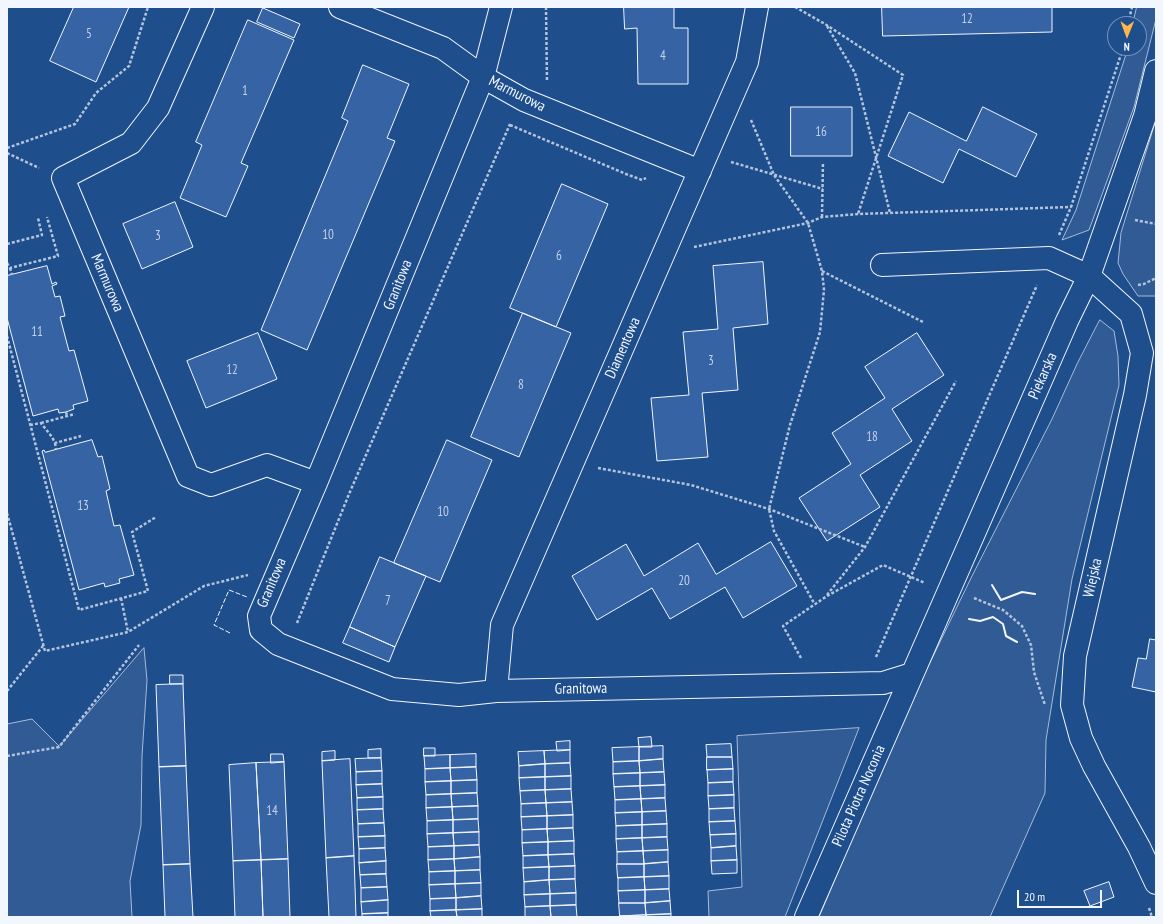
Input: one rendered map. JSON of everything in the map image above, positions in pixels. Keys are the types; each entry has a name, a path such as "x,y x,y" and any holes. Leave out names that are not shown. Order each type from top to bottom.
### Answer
{"street":[{"path":"62,178 132,143 158,108 202,7"},
{"name":"Marmurowa","path":"340,7 443,48 484,77 524,100 700,171"},
{"name":"Granitowa","path":"501,7 484,77 316,483 259,616 261,630 278,644 392,689 459,695 496,691 883,683 912,674"},
{"name":"Diamentowa","path":"496,691 502,625 747,62 757,7"},
{"name":"Piekarska","path":"912,674 1064,328 1089,276 1145,116 1156,71"},
{"name":"Marmurowa","path":"62,178 188,476 211,485 267,465 316,483"},
{"path":"882,265 1049,258"},
{"name":"Wiejska","path":"1049,258 1089,276 1131,314 1142,353 1133,403 1075,656 1072,705 1081,738 1094,766 1156,883"},
{"name":"Pilota Piotra Noconia","path":"806,917 912,674"}],"path":[{"path":"7,148 75,124 96,93 129,66 148,7"},
{"path":"546,7 547,85"},
{"path":"795,7 825,24 903,75 858,214"},
{"path":"825,24 855,73 890,213"},
{"path":"871,661 876,657 1071,206 1119,56"},
{"path":"295,627 352,487 510,125 524,100"},
{"path":"750,118 774,175 808,223 822,271 824,290 820,332 790,425 768,509 774,531 814,603"},
{"path":"510,125 626,174 642,180 647,178"},
{"path":"7,153 62,178"},
{"path":"728,161 823,189"},
{"path":"822,217 823,162"},
{"path":"688,248 808,223 822,217 858,214 1071,206"},
{"path":"10,268 58,256 47,217"},
{"path":"7,244 42,235 38,218"},
{"path":"7,262 12,275"},
{"path":"822,271 922,322"},
{"path":"7,336 79,610 148,591 132,532 156,517"},
{"path":"826,596 865,547 956,381"},
{"path":"66,412 67,416"},
{"path":"30,425 75,414"},
{"path":"41,422 52,437 56,449"},
{"path":"54,443 81,436"},
{"path":"597,467 690,485 768,509 865,547"},
{"path":"7,513 45,651 128,632 204,586 279,567"},
{"path":"802,661 783,626 814,603 883,565 911,577"},
{"path":"121,598 128,632"},
{"path":"7,689 43,645"},
{"path":"7,756 59,747 139,645"}],"shaded area":[{"path":"1137,7 1156,7 1156,19 1147,55 1147,16 1135,16"},
{"path":"1125,56 1147,56 1134,107 1089,230 1062,240 1076,210"},
{"path":"1156,120 1156,296 1138,296 1123,274 1118,263 1121,233"},
{"path":"1100,320 1114,331 1118,356 1119,385 1072,579 1046,740 1045,793 990,917 819,917 904,716"},
{"path":"144,648 147,680 142,756 141,825 130,881 132,917 7,917 7,724 32,719 59,746"},
{"path":"859,728 785,917 709,917 708,891 742,887 737,736"}],"building":[{"path":"74,7 129,7 96,82 50,61"},
{"path":"624,7 674,7 674,28 688,28 688,84 638,84 637,28 625,29"},
{"path":"882,7 1052,7 1052,32 883,36"},
{"path":"263,8 300,24 294,38 257,22"},
{"path":"248,20 294,40 241,163 248,166 226,217 180,198 202,145 196,142"},
{"path":"363,65 409,84 387,138 395,141 307,350 261,330 348,121 342,118"},
{"path":"791,107 852,107 852,156 791,156"},
{"path":"983,107 1037,134 1016,177 959,149 943,183 888,156 909,112 966,141"},
{"path":"562,184 608,204 556,327 510,308"},
{"path":"175,202 193,247 142,269 123,224"},
{"path":"763,262 768,324 733,328 738,390 702,393 708,457 657,461 651,398 689,395 683,332 718,329 713,266"},
{"path":"47,266 52,284 56,282 57,284 52,286 55,297 60,296 65,316 60,317 69,351 74,350 88,401 73,405 74,409 66,412 59,413 58,409 33,416 7,318 7,276"},
{"path":"523,313 571,333 519,457 471,437"},
{"path":"258,333 277,379 206,408 187,361"},
{"path":"917,333 944,375 892,409 912,441 860,475 880,507 827,541 799,498 851,464 832,433 885,398 865,367"},
{"path":"92,440 98,457 102,456 110,489 106,491 114,526 120,525 134,575 119,579 120,583 105,587 104,583 79,590 42,451 44,450 45,452"},
{"path":"447,440 492,460 440,582 394,563"},
{"path":"771,542 797,586 743,618 725,587 670,619 652,588 597,620 572,576 626,544 644,576 698,543 716,574"},
{"path":"380,557 426,576 395,647 350,627"},
{"path":"350,627 395,647 389,662 343,643"},
{"path":"1150,639 1156,640 1156,692 1132,687 1138,658 1146,659"},
{"path":"170,675 183,675 183,684 170,684"},
{"path":"183,684 186,766 159,767 156,685"},
{"path":"651,737 652,747 639,747 638,738"},
{"path":"570,741 570,750 557,751 556,742"},
{"path":"731,744 732,757 707,757 706,745"},
{"path":"663,746 663,759 639,761 639,747"},
{"path":"639,747 639,761 613,762 612,748"},
{"path":"424,748 435,748 435,756 424,756"},
{"path":"381,749 381,758 368,758 368,750"},
{"path":"570,750 570,763 545,764 544,751"},
{"path":"335,751 335,760 322,761 322,752"},
{"path":"544,751 545,764 519,766 518,752"},
{"path":"271,754 283,754 284,762 271,763"},
{"path":"476,754 476,767 450,768 450,755"},
{"path":"450,755 450,768 425,769 424,756"},
{"path":"707,757 732,757 733,769 707,770"},
{"path":"381,758 382,771 356,772 355,759"},
{"path":"350,759 354,856 326,858 322,761"},
{"path":"663,759 664,772 640,773 639,761"},
{"path":"639,761 640,773 613,774 613,762"},
{"path":"284,762 288,859 261,860 256,763"},
{"path":"256,763 261,860 233,861 229,765"},
{"path":"570,763 571,776 545,777 545,764"},
{"path":"545,764 545,777 519,778 519,766"},
{"path":"186,766 190,864 163,865 159,767"},
{"path":"476,767 477,780 451,781 450,768"},
{"path":"450,768 451,781 425,782 425,769"},
{"path":"733,769 733,782 708,783 707,770"},
{"path":"382,771 382,784 356,785 356,772"},
{"path":"664,772 665,785 640,786 640,773"},
{"path":"640,773 640,786 614,787 613,774"},
{"path":"571,776 571,789 545,790 545,777"},
{"path":"545,777 545,790 520,791 519,778"},
{"path":"477,780 477,793 451,794 451,781"},
{"path":"451,781 451,794 426,795 425,782"},
{"path":"733,782 734,795 708,796 708,783"},
{"path":"382,784 383,797 357,798 356,785"},
{"path":"665,785 665,798 641,799 640,786"},
{"path":"640,786 641,799 615,800 614,787"},
{"path":"571,789 572,802 546,803 545,790"},
{"path":"545,790 546,803 521,804 520,791"},
{"path":"477,793 478,806 452,807 451,794"},
{"path":"451,794 452,807 426,808 426,795"},
{"path":"734,795 734,808 709,809 708,796"},
{"path":"383,797 383,809 357,810 357,798"},
{"path":"665,798 666,811 642,812 641,799"},
{"path":"641,799 642,812 615,813 615,800"},
{"path":"572,802 573,815 547,816 546,803"},
{"path":"546,803 547,816 521,817 521,804"},
{"path":"478,806 478,819 453,820 452,807"},
{"path":"452,807 453,820 427,821 426,808"},
{"path":"734,808 735,821 709,822 709,809"},
{"path":"383,809 384,823 358,824 357,810"},
{"path":"666,811 667,824 642,825 642,812"},
{"path":"642,812 642,825 616,826 615,813"},
{"path":"573,815 573,828 547,829 547,816"},
{"path":"547,816 547,829 522,830 521,817"},
{"path":"478,819 479,832 453,833 453,820"},
{"path":"453,820 453,833 427,834 427,821"},
{"path":"735,821 736,834 710,835 709,822"},
{"path":"384,823 385,836 358,837 358,824"},
{"path":"667,824 667,837 642,838 642,825"},
{"path":"642,825 642,838 616,839 616,826"},
{"path":"573,828 574,841 548,842 547,829"},
{"path":"547,829 548,842 522,843 522,830"},
{"path":"479,832 479,845 454,846 453,833"},
{"path":"453,833 454,846 428,847 427,834"},
{"path":"736,834 736,846 711,848 710,835"},
{"path":"385,836 385,848 359,849 358,837"},
{"path":"667,837 668,850 643,851 642,838"},
{"path":"642,838 643,851 617,852 616,839"},
{"path":"574,841 574,854 548,855 548,842"},
{"path":"548,842 548,855 523,856 522,843"},
{"path":"479,845 480,857 454,859 454,846"},
{"path":"454,846 454,859 428,860 428,847"},
{"path":"736,846 737,860 711,861 711,848"},
{"path":"385,848 386,861 359,863 359,849"},
{"path":"668,850 668,862 644,864 643,851"},
{"path":"643,851 644,864 617,864 617,852"},
{"path":"574,854 575,866 549,867 548,855"},
{"path":"548,855 549,867 523,868 523,856"},
{"path":"354,856 356,917 329,917 326,858"},
{"path":"480,857 480,870 455,871 454,859"},
{"path":"288,859 290,917 263,917 261,860"},
{"path":"454,859 455,871 429,872 428,860"},
{"path":"261,860 263,917 235,917 233,861"},
{"path":"737,860 737,873 712,874 711,861"},
{"path":"386,861 386,874 360,875 359,863"},
{"path":"668,862 669,876 644,877 644,864"},
{"path":"190,864 193,917 165,917 163,865"},
{"path":"617,864 644,864 644,877 618,878"},
{"path":"575,866 575,879 549,880 549,867"},
{"path":"549,867 549,880 524,882 523,868"},
{"path":"480,870 481,883 455,884 455,871"},
{"path":"455,871 455,884 429,885 429,872"},
{"path":"386,874 387,887 361,888 360,875"},
{"path":"669,876 669,889 645,890 644,877"},
{"path":"644,877 645,890 618,891 618,878"},
{"path":"575,879 576,893 550,894 549,880"},
{"path":"549,880 550,894 524,895 524,882"},
{"path":"1109,882 1114,897 1090,906 1084,891"},
{"path":"481,883 481,896 456,898 455,884"},
{"path":"455,884 456,898 430,899 429,885"},
{"path":"387,887 388,900 361,902 361,888"},
{"path":"669,889 670,901 645,903 645,890"},
{"path":"645,890 645,903 619,903 618,891"},
{"path":"576,893 576,905 550,906 550,894"},
{"path":"550,894 550,906 525,907 524,895"},
{"path":"481,896 482,909 456,910 456,898"},
{"path":"456,898 456,910 430,911 430,899"},
{"path":"388,900 388,913 362,914 361,902"},
{"path":"670,901 671,914 646,915 645,903"},
{"path":"619,903 645,903 646,915 620,916"},
{"path":"576,905 577,917 551,917 550,906"},
{"path":"550,906 551,917 525,917 525,907"},
{"path":"482,909 482,917 457,917 456,910"},
{"path":"456,910 457,917 431,917 430,911"},
{"path":"388,913 388,917 362,917 362,914"},
{"path":"671,914 671,917 646,917 646,915"},
{"path":"646,915 646,917 620,916"}],"fence":[{"path":"230,633 214,625 229,590 247,597"}],"wall":[{"path":"992,585 1001,600 1022,592 1035,594"},
{"path":"969,619 980,621 993,617 1003,624 1006,636 1017,642"}]}
